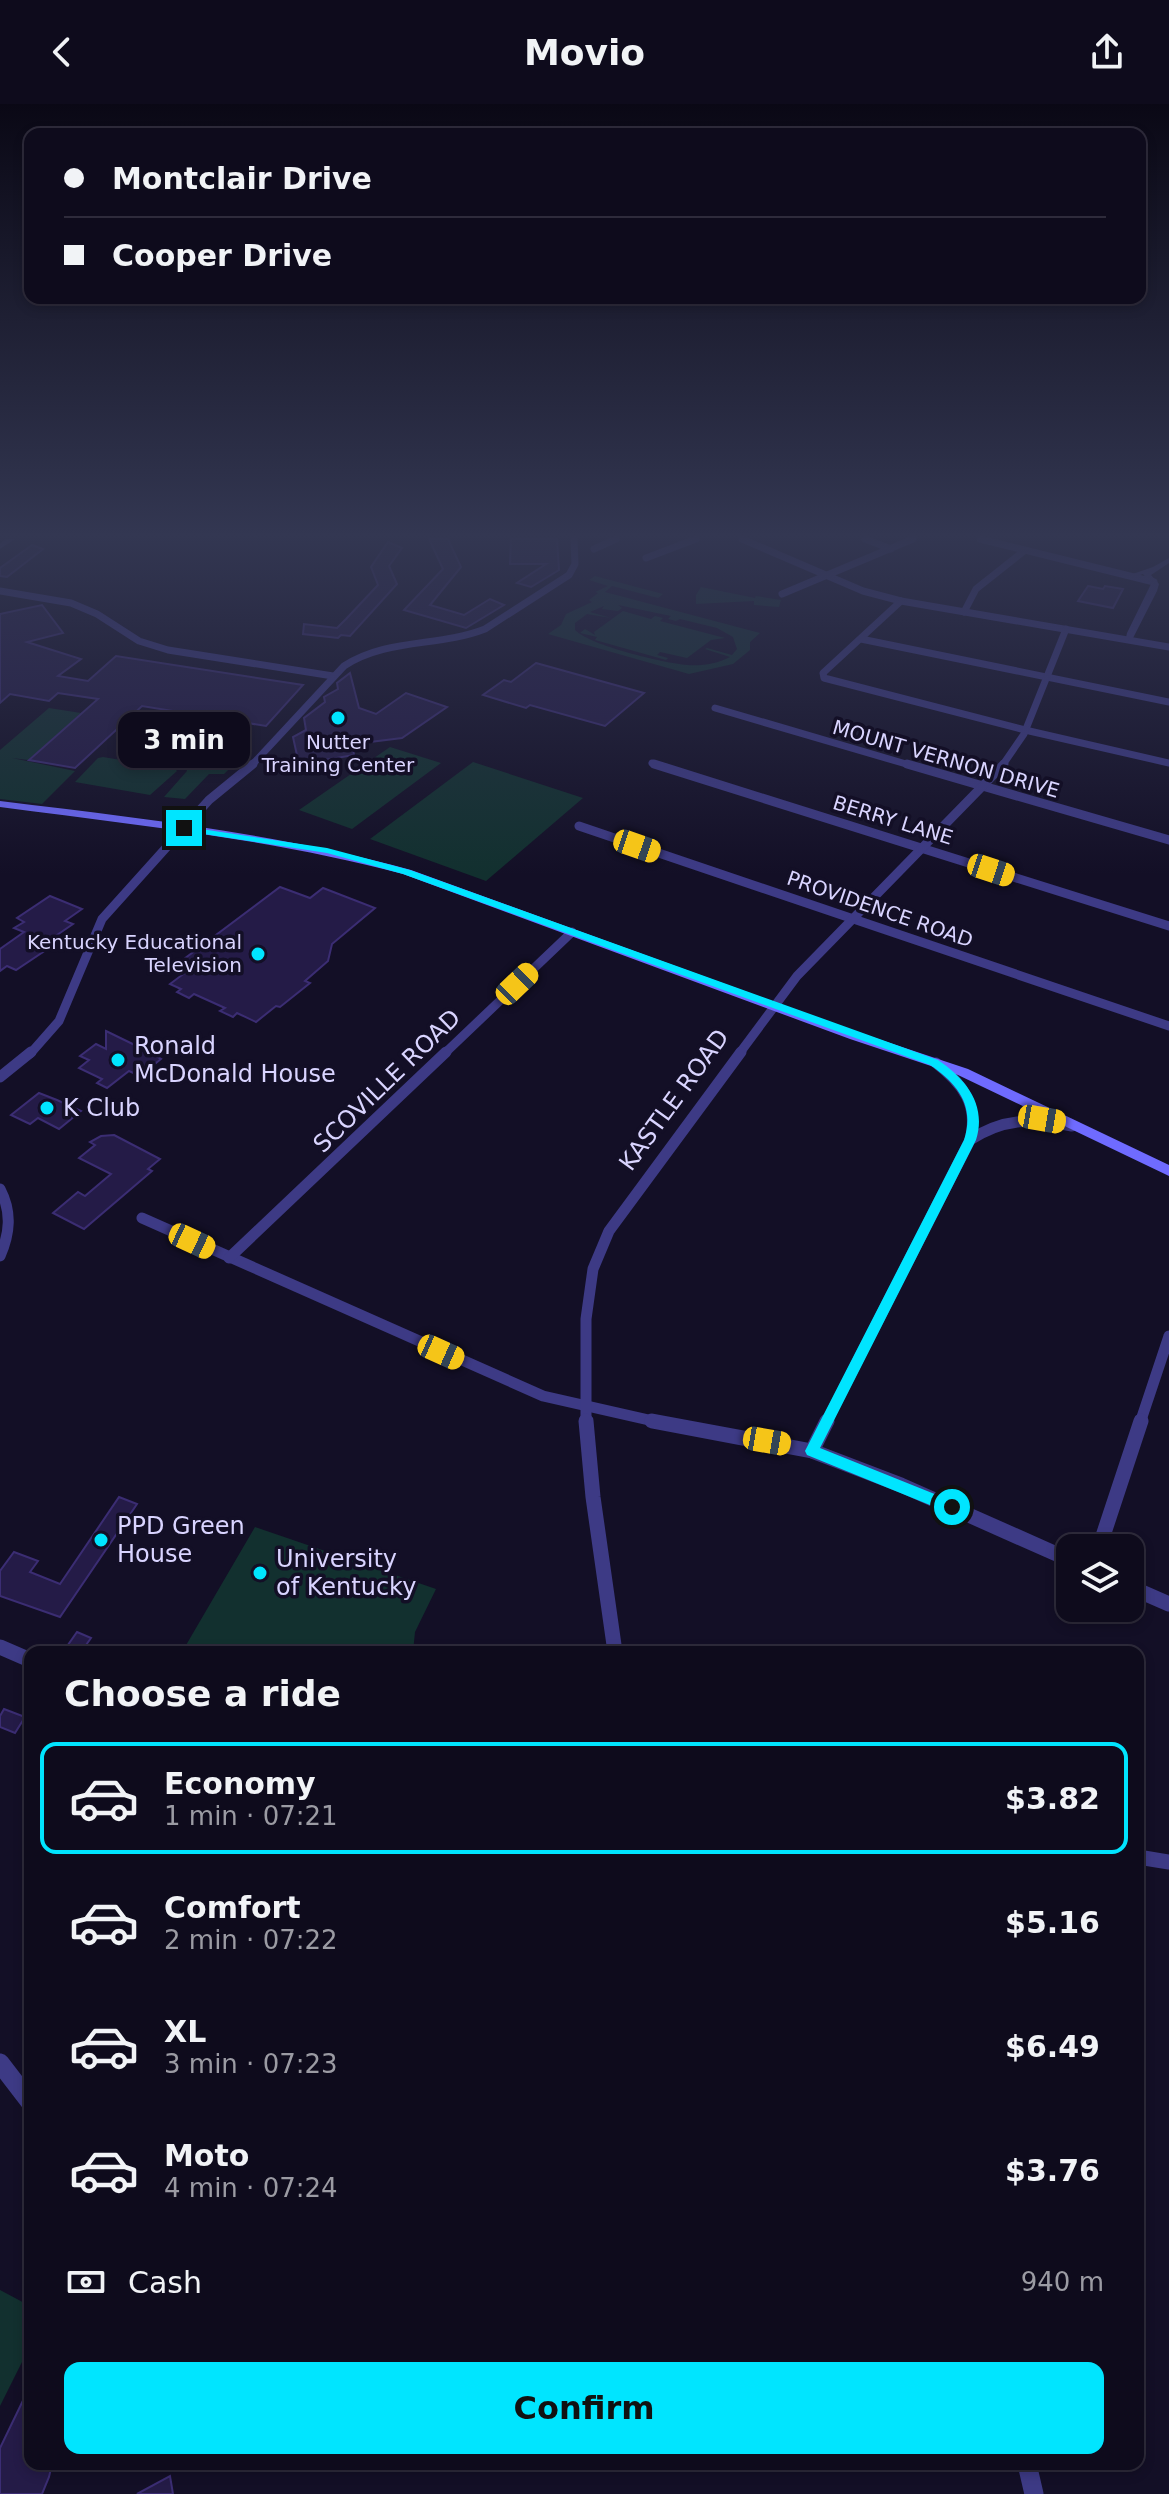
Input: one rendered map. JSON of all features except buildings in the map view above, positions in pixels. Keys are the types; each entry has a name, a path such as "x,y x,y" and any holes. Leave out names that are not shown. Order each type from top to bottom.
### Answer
{"main road":[{"path":"0,804 304,846 371,861 991,1084 1169,1171"}],"street":[{"path":"171,651 333,676"},
{"path":"0,1077 26,1058 59,1021 102,919 209,800 255,762 333,676 361,655 374,651"},
{"path":"848,651 823,673 824,678 1025,730 1169,763"},
{"path":"919,651 1169,702"},
{"name":"KASTLE ROAD","path":"614,1646 591,1478 586,1408 587,1313 594,1265 604,1239 773,1006 851,918 1011,756 1025,730 1057,651"},
{"name":"MOUNT VERNON DRIVE","path":"715,708 1169,840"},
{"name":"BERRY LANE","path":"652,763 1169,926"},
{"name":"PROVIDENCE ROAD","path":"579,826 1169,1026"},
{"name":"SCOVILLE ROAD","path":"229,1258 572,932"},
{"path":"812,1451 975,1125 972,1101 952,1075 934,1062"},
{"path":"970,1140 989,1127 1013,1119 1042,1119 1079,1127"},
{"path":"0,1189 10,1218 9,1234 0,1256"},
{"path":"142,1218 509,1383 586,1408 812,1451 901,1485 1056,1554"},
{"path":"1104,1534 1169,1336"},
{"path":"1144,1593 1169,1604"},
{"path":"0,1647 24,1657"},
{"path":"1144,1858 1169,1862"},
{"path":"0,2063 24,2094"},
{"path":"1028,2470 1034,2494"}],"green space":[{"path":"606,651 698,665 730,657 710,651 732,655 736,651 749,651 733,664 689,674"},
{"path":"632,651 697,651 687,658 660,652 657,655 668,658"},
{"path":"49,708 81,713 28,760 12,758 75,771 42,804 0,799 0,750"},
{"path":"157,727 192,732 194,735 168,757 132,751 130,748"},
{"path":"206,747 245,753 224,774 209,774 185,799 164,797 187,771 186,767"},
{"path":"390,747 441,763 352,829 299,810"},
{"path":"98,758 177,771 150,795 75,782"},
{"path":"473,762 583,798 486,881 370,839"},
{"path":"255,1527 436,1589 415,1632 414,1646 186,1646"},
{"path":"0,2290 24,2303 24,2358 0,2406"}],"place":[{"name":"Nutter Training Center","path":"338,718"},
{"name":"Kentucky Educational Television","path":"258,954"},
{"name":"Ronald McDonald House","path":"118,1060"},
{"name":"K Club","path":"47,1108"},
{"name":"PPD Green House","path":"101,1540"},
{"name":"University of Kentucky","path":"260,1573"}],"route":[{"path":"184,828 327,851 407,872 934,1062 952,1075 975,1109 975,1125 970,1140 812,1451 952,1507"}]}
